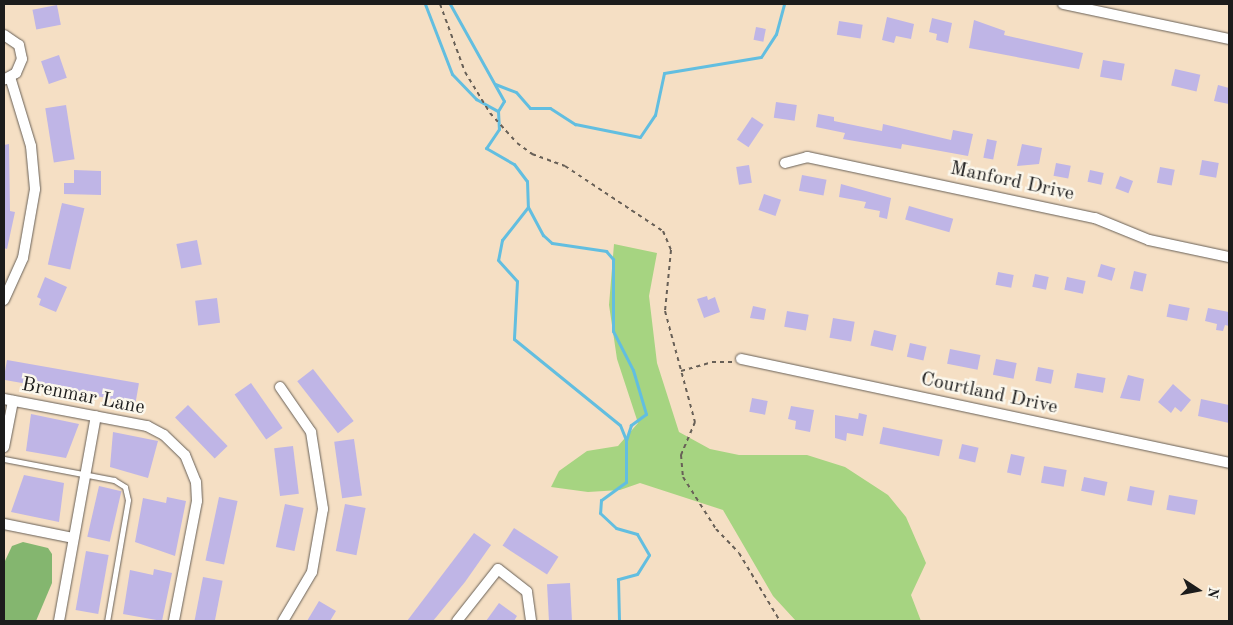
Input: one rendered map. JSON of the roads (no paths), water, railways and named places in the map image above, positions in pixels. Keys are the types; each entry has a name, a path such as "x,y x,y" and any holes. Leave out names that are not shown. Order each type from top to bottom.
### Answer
{"street":[{"path":"1062,4 1229,39"},
{"path":"4,35 14,40 22,52 20,66 7,78 31,146 35,189 25,251 4,300"},
{"name":"Manford Drive","path":"785,163 807,157 1095,218 1149,240 1229,257"},
{"name":"Courtland Drive","path":"741,359 1229,463"},
{"path":"280,387 311,432 323,509 312,572 283,621"},
{"path":"4,446 8,400"},
{"name":"Brenmar Lane","path":"8,400 96,416 157,430 179,448 194,474 197,501 174,621"},
{"path":"59,621 96,416"},
{"path":"4,524 73,538"},
{"path":"457,621 498,569 528,592 531,621"}],"lane":[{"path":"4,459 86,474 121,483 128,493 107,621"}],"waterway":[{"path":"425,4 452,74 476,99 498,111 499,129 486,148 514,164 527,181 528,207 543,235 552,243 606,251 613,259 613,331 633,370 646,414 631,425 626,440"},
{"path":"450,4 504,101 498,111"},
{"path":"495,84 516,92 530,108 550,108 575,124 640,137 655,115 664,73 761,57 776,34 784,4"},
{"path":"528,207 502,240 498,260 517,281 514,339 620,425 626,440 626,482 601,500 600,513 616,528 637,534 649,555 637,574 618,579 619,621"}]}
